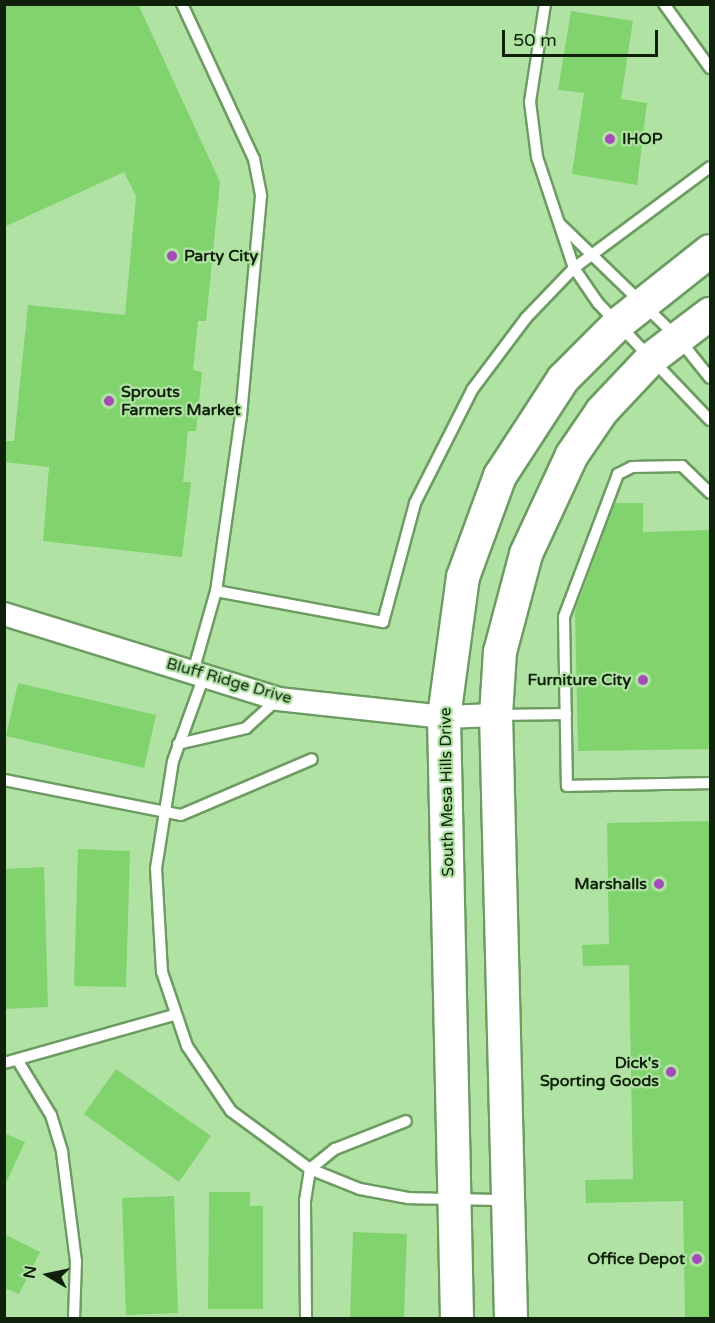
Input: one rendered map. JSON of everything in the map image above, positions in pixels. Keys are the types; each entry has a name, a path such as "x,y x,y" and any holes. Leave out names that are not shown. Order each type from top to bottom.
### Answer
{"street":[{"name":"South Mesa Hills Drive","path":"458,1318 444,717 463,577 500,476 563,379 642,303 711,251"},
{"path":"511,1318 510,1200 495,715 500,652 512,596 544,509 602,411 652,358 711,314"},
{"name":"Bluff Ridge Drive","path":"4,614 278,699 444,717 495,715"}],"lane":[{"path":"182,4 254,159 261,196 241,417 216,591 199,674 178,744 161,815 155,917 162,972 174,1015 192,1055 231,1111 310,1169 360,1189 456,1201 510,1200"},
{"path":"545,4 530,102 537,157 574,268 618,324 711,420"},
{"path":"664,4 711,68"},
{"path":"216,591 383,622 415,503 472,390 526,318 574,268 711,167"},
{"path":"560,225 593,254 678,338 711,378"},
{"path":"711,493 682,466 632,467 613,481 564,617 567,786 711,783"},
{"path":"178,744 246,728 278,699"},
{"path":"495,715 566,714"},
{"path":"4,780 161,815 181,815 312,759"},
{"path":"4,1063 18,1061 174,1015"},
{"path":"18,1061 51,1115 62,1152 76,1261 74,1318"},
{"path":"306,1318 304,1201 310,1169 335,1149 406,1121"}],"building":[{"path":"4,4 138,4 220,182 206,321 198,321 193,370 202,372 196,431 188,431 183,482 191,482 182,557 43,541 49,467 4,462 4,441 14,441 28,305 125,315 136,196 124,172 4,227"},
{"path":"571,11 633,21 621,99 647,103 637,185 572,174 584,93 558,90"},
{"name":"Furniture City","path":"615,503 643,503 643,532 710,530 710,749 578,751 575,611"},
{"path":"18,683 156,715 144,768 6,736"},
{"path":"710,821 710,1318 685,1318 683,1201 586,1203 585,1180 633,1179 629,965 583,966 582,945 609,944 607,823"},
{"path":"78,849 130,851 126,987 74,986"},
{"path":"44,867 48,1007 4,1009 4,869"},
{"path":"116,1069 211,1136 179,1182 84,1114"},
{"path":"4,1133 25,1142 4,1187"},
{"path":"209,1192 250,1192 250,1206 263,1206 263,1309 208,1309"},
{"path":"174,1196 178,1313 126,1315 122,1198"},
{"path":"353,1232 407,1234 404,1318 350,1318"},
{"path":"4,1234 40,1252 19,1294 7,1289 4,1294"}],"place":[{"name":"IHOP","path":"610,139"},
{"name":"Party City","path":"172,256"},
{"name":"Sprouts Farmers Market","path":"109,401"},
{"name":"Furniture City","path":"643,680"},
{"name":"Marshalls","path":"659,884"},
{"name":"Dick's Sporting Goods","path":"671,1072"},
{"name":"Office Depot","path":"697,1259"}]}
